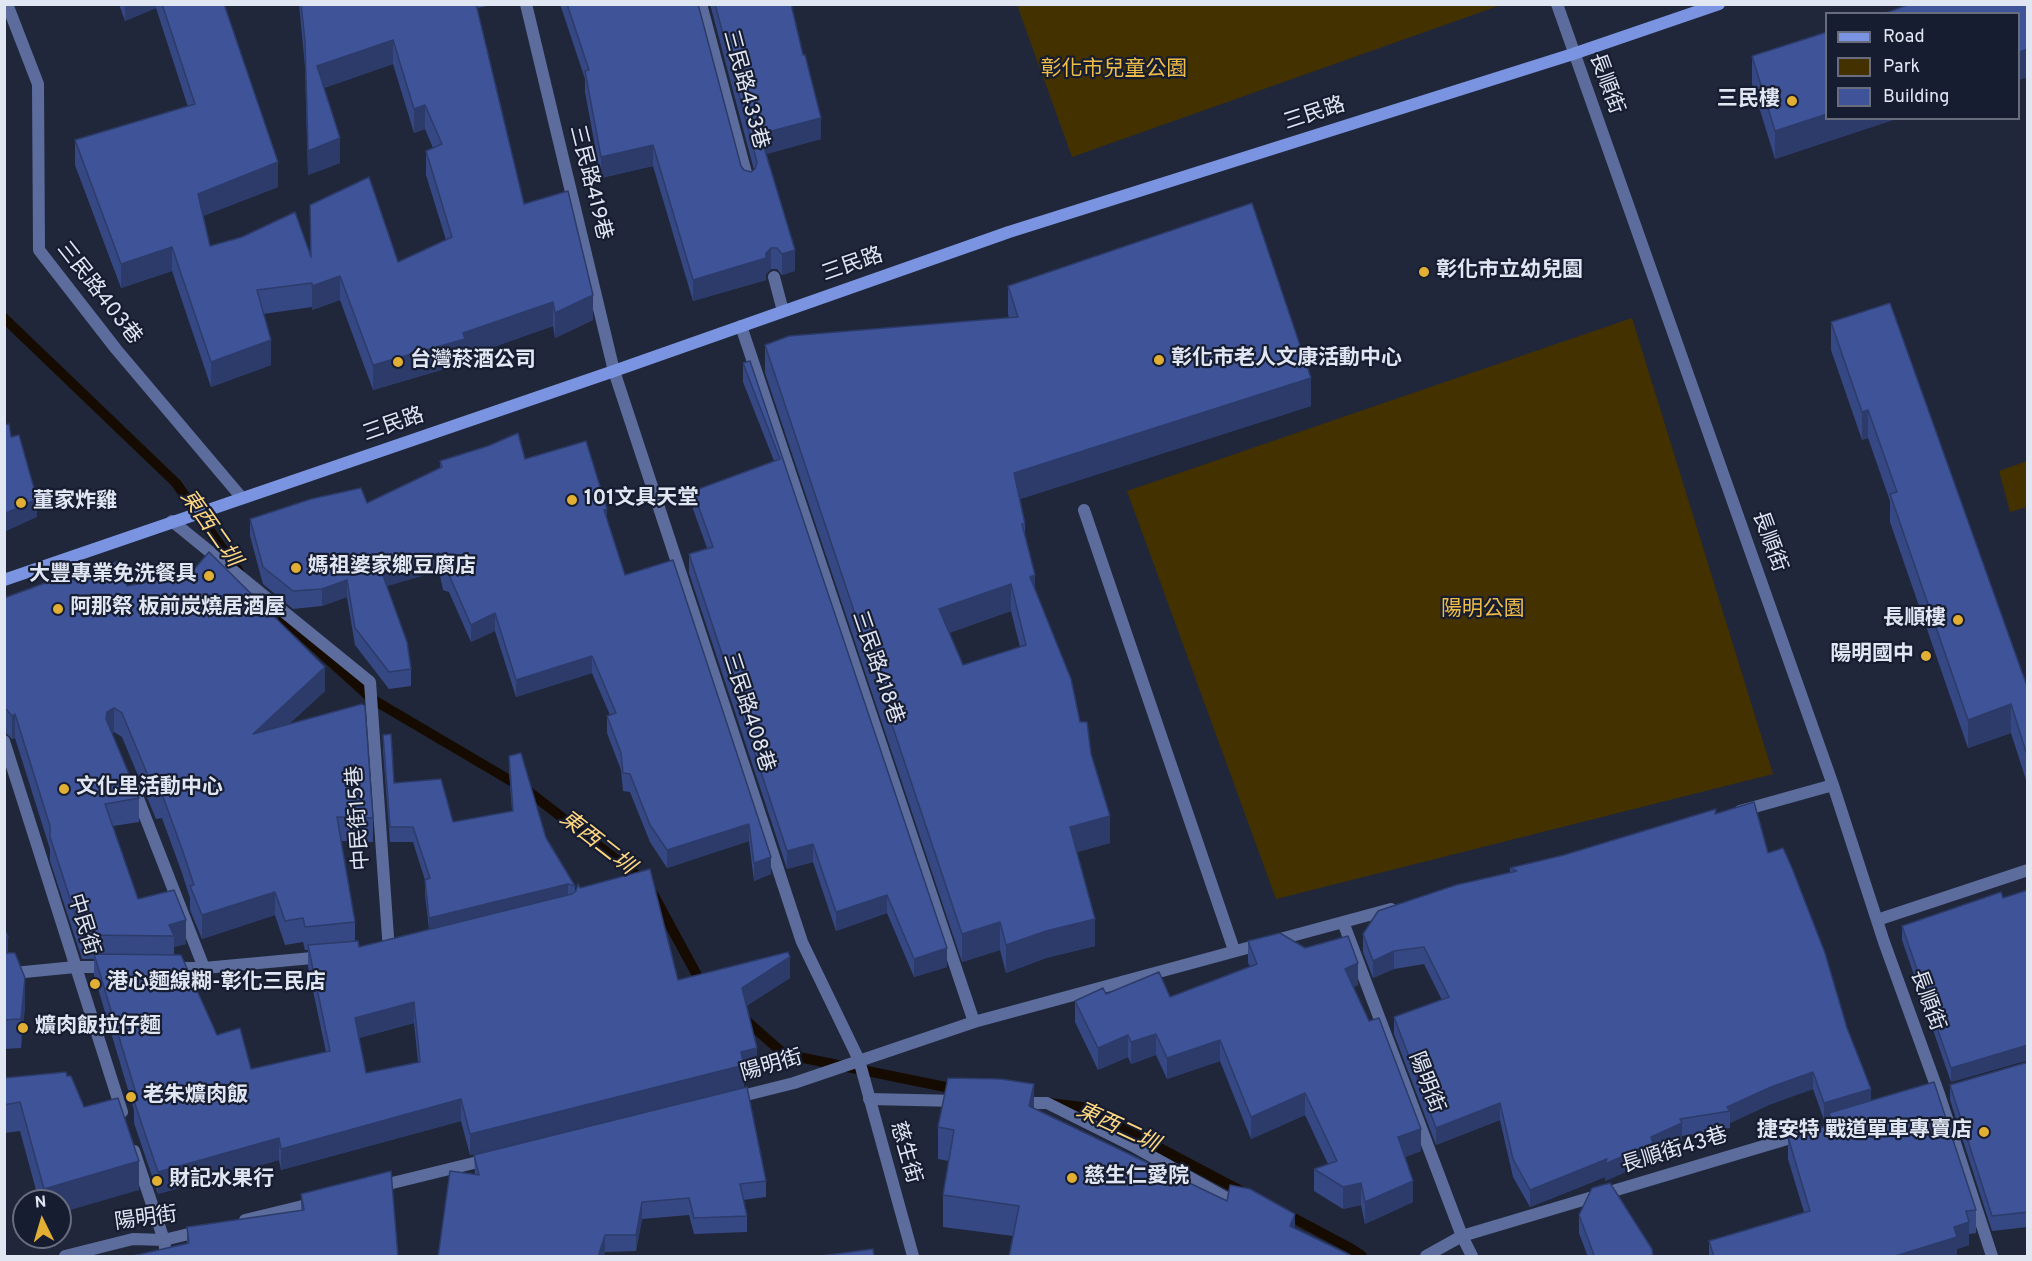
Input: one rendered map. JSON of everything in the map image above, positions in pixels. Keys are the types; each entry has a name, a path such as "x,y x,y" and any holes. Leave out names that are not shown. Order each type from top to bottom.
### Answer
{"street":[{"name":"三民路403巷","path":"7,4 38,84 39,250 116,349 242,498"},
{"name":"三民路419巷","path":"526,4 614,371"},
{"name":"三民路433巷","path":"701,4 749,185"},
{"name":"長順街","path":"1557,4 1833,785 1876,920 1939,1094 1992,1257"},
{"name":"三民路","path":"4,580 614,371 1009,232 1573,54 1719,4"},
{"path":"774,277 783,311"},
{"name":"三民路418巷","path":"741,326 974,1022"},
{"name":"三民路408巷","path":"614,371 802,942 859,1060"},
{"path":"1084,510 1234,950"},
{"name":"中民街15巷","path":"172,521 370,682 389,951"},
{"name":"中民街","path":"4,741 164,1240 166,1257"},
{"path":"130,780 204,969"},
{"path":"1731,813 1833,785"},
{"path":"1876,920 2028,870"},
{"name":"陽明街","path":"725,1100 794,1083 974,1022 1400,906"},
{"name":"陽明街","path":"1343,922 1472,1257"},
{"path":"157,968 204,969 331,957"},
{"path":"4,974 75,967 122,967"},
{"name":"慈生街","path":"859,1060 913,1257"},
{"path":"869,1100 976,1102"},
{"path":"1011,1102 1047,1103 1135,1147 1249,1210"},
{"name":"長順街43巷","path":"1426,1257 1462,1236 1814,1131"},
{"path":"359,1192 507,1155"},
{"path":"233,1223 324,1200"},
{"name":"陽明街","path":"65,1257 133,1239 164,1240 210,1229"}],"green space":[{"name":"彰化市兒童公園","path":"1017,4 1501,5 1072,157"},
{"name":"陽明公園","path":"1632,318 1773,774 1276,899 1127,491"},
{"path":"2027,461 2027,507 2010,512 1999,471"}],"building":[{"path":"162,4 224,4 278,162 198,194 210,246 242,237 295,212 311,257 310,205 369,177 398,262 452,237 426,151 442,144 425,105 414,109 393,40 317,66 340,138 308,151 305,41 301,4 476,4 524,204 568,191 593,295 555,313 553,302 463,333 465,339 373,365 340,276 312,286 312,283 257,290 271,340 211,362 172,247 121,264 75,140 195,104"},
{"path":"567,4 698,4 741,166 744,170 751,172 755,169 757,162 715,4 791,4 821,118 760,134 795,250 782,254 777,248 771,248 766,253 766,258 693,280 653,145 601,157 585,71 589,70"},
{"path":"1910,4 2028,4 2028,49 2020,52 2020,12 1888,12"},
{"path":"1825,33 1825,115 1775,131 1752,56"},
{"path":"1252,203 1311,378 1014,473 1025,524 1022,524 1035,575 1030,577 1071,679 1080,722 1087,722 1091,754 1110,816 1070,827 1095,919 1046,931 1006,945 1000,922 962,934 765,345 789,336 1018,317 1008,286","holes":["1011,584 1026,645 963,665 939,609"]},
{"name":"長順樓","path":"1890,303 2028,689 2027,755 2011,704 1968,720 1890,494 1897,492 1868,410 1862,412 1831,322"},
{"path":"750,361 947,948 914,959 887,895 836,912 813,844 787,851 689,554 713,547 693,491 780,459 743,363"},
{"path":"9,424 11,437 19,435 37,499 4,514 4,425"},
{"path":"518,433 525,459 586,441 607,509 604,510 625,575 673,560 771,857 754,863 749,824 667,850 650,825 630,774 623,773 621,753 607,716 616,713 592,656 516,680 495,613 471,625 449,575 443,572 439,553 381,570 407,642 411,669 389,672 355,628 347,580 322,589 293,591 263,567 250,519 311,499 361,488 367,503 442,467 440,461 488,446"},
{"path":"209,552 325,667 253,734 362,704 365,706 373,818 337,817 355,922 305,927 303,918 285,921 275,892 202,915 190,886 194,885 162,794 156,795 122,713 114,708 107,712 106,719 139,798 105,804 138,899 174,890 186,920 169,925 174,936 82,935 50,837 50,826 15,714 12,716 6,709 4,710 4,598 89,564 92,574 118,561 127,586 191,573"},
{"path":"391,734 394,783 441,779 453,822 513,811 509,756 521,753 546,838 575,886 568,884 429,918 425,880 430,878 413,827 390,827 383,735"},
{"path":"1754,802 1768,853 1783,848 1792,868 1825,953 1847,1028 1871,1089 1824,1103 1813,1072 1771,1087 1727,1107 1730,1111 1680,1119 1682,1123 1651,1137 1653,1143 1605,1164 1607,1159 1530,1190 1513,1159 1500,1103 1436,1128 1394,1017 1449,997 1424,947 1394,951 1373,961 1363,934 1378,911 1456,885 1517,871 1510,868 1564,855 1716,809 1715,814"},
{"path":"650,869 678,980 788,952 790,957 742,988 757,1048 741,1052 744,1065 470,1134 461,1099 281,1149 279,1138 158,1172 134,1101 138,1100 94,954 181,955 217,1035 240,1028 251,1069 330,1051 308,945 358,941 359,947 572,894 576,891 578,884 580,888","holes":["414,1002 420,1062 366,1073 355,1018"]},
{"path":"2028,890 2028,1045 1951,1068 1902,926 2001,892 2003,898"},
{"path":"1280,933 1305,948 1348,936 1358,963 1345,969 1369,1021 1379,1018 1421,1129 1398,1137 1413,1181 1365,1202 1361,1183 1343,1187 1314,1169 1337,1161 1305,1093 1251,1117 1220,1040 1167,1058 1156,1034 1131,1042 1128,1035 1098,1048 1075,1001 1103,988 1106,994 1159,972 1170,997 1257,964 1248,941"},
{"path":"4,953 15,953 25,978 21,1019 4,1020"},
{"path":"2028,1062 2028,1212 1992,1216 1950,1085"},
{"path":"66,1072 67,1076 71,1076 84,1107 118,1098 139,1161 44,1189 20,1102 4,1105 4,1078"},
{"path":"948,1078 1001,1079 1034,1084 1029,1106 1227,1201 1230,1185 1250,1189 1295,1214 1290,1226 1354,1257 1009,1257 1019,1206 943,1195 954,1130 938,1127"},
{"path":"1934,1082 1976,1210 1966,1211 1969,1222 1954,1227 1957,1237 1892,1257 1714,1257 1709,1241 1810,1211 1788,1137 1833,1124 1829,1113"},
{"path":"747,1087 766,1181 740,1184 747,1216 694,1218 689,1198 642,1202 636,1235 605,1235 598,1257 438,1257 450,1171 479,1175 474,1155"},
{"path":"391,1171 398,1257 128,1257 189,1243 187,1227 304,1210 301,1194"},
{"path":"1610,1183 1652,1249 1653,1257 1590,1257 1594,1255 1579,1215 1592,1188"},
{"path":"873,1249 874,1257 813,1257"}],"waterway":[{"name":"東西二圳","path":"4,318 176,483 239,572"},
{"name":"東西二圳","path":"283,618 372,699 528,791 644,881"},
{"name":"東西二圳","path":"653,894 698,977 705,984"},
{"name":"東西二圳","path":"741,1016 784,1054 960,1090"},
{"name":"東西二圳","path":"1049,1103 1082,1107 1241,1191"},
{"name":"東西二圳","path":"1284,1213 1362,1256"}],"place":[{"name":"三民樓","path":"1792,101"},
{"name":"彰化市立幼兒園","path":"1424,272"},
{"name":"彰化市老人文康活動中心","path":"1159,360"},
{"name":"台灣菸酒公司","path":"398,362"},
{"name":"101文具天堂","path":"572,500"},
{"name":"董家炸雞","path":"21,503"},
{"name":"媽祖婆家鄉豆腐店","path":"296,568"},
{"name":"大豐專業免洗餐具","path":"209,576"},
{"name":"阿那祭 板前炭燒居酒屋","path":"58,609"},
{"name":"長順樓","path":"1958,620"},
{"name":"陽明國中","path":"1926,656"},
{"name":"文化里活動中心","path":"64,789"},
{"name":"港心麵線糊-彰化三民店","path":"95,984"},
{"name":"爌肉飯拉仔麵","path":"23,1028"},
{"name":"老朱爌肉飯","path":"131,1097"},
{"name":"捷安特 戰道單車專賣店","path":"1984,1132"},
{"name":"慈生仁愛院","path":"1072,1178"},
{"name":"財記水果行","path":"157,1181"}]}
